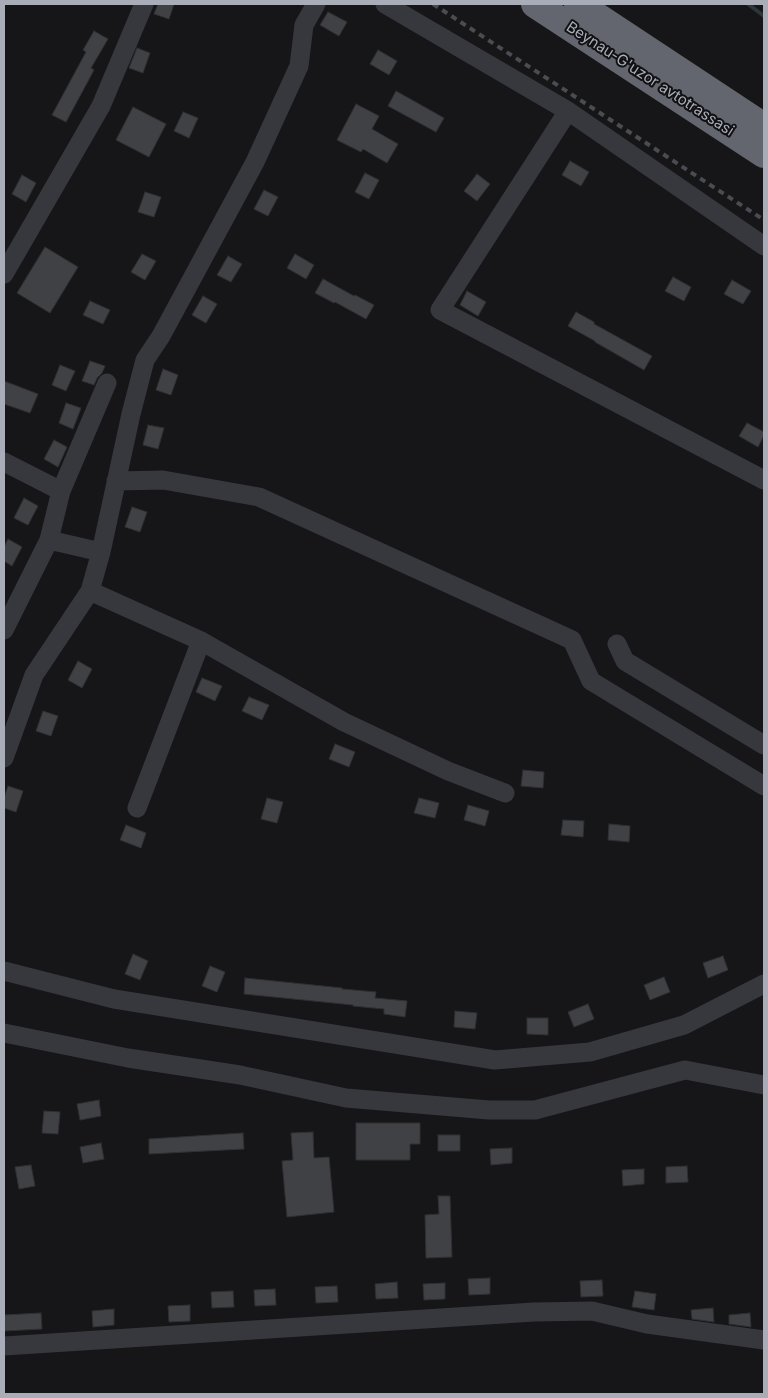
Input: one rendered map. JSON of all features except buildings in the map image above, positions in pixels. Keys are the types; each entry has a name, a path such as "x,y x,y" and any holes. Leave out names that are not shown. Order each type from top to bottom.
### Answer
{"highway":[{"name":"Beynau-G'uzor avtotrassasi","path":"535,4 764,154"},
{"name":"Beynau-G'uzor avtotrassasi","path":"578,4 764,127"}],"street":[{"path":"4,274 101,106 144,4"},
{"path":"4,758 34,675 90,591 101,552 131,414 145,360 161,336 255,162 299,66 304,25 316,4"},
{"path":"385,4 568,111 764,246"},
{"path":"568,111 440,310 764,480"},
{"path":"4,630 50,540 61,491 107,382"},
{"path":"4,462 61,491"},
{"path":"116,481 163,480 259,497 572,640 591,681 764,786"},
{"path":"50,540 101,552"},
{"path":"90,591 201,641 344,722 448,771 505,793"},
{"path":"137,808 201,641"},
{"path":"617,644 625,661 764,745"},
{"path":"4,971 114,999 495,1060 590,1052 684,1025 764,984"},
{"path":"4,1033 128,1058 240,1075 346,1098 489,1110 535,1110 685,1070 764,1085"},
{"path":"4,1346 534,1312 592,1311 647,1324 764,1340"}],"waterway":[{"path":"748,4 764,16"}],"railway":[{"path":"433,4 764,220"}]}
